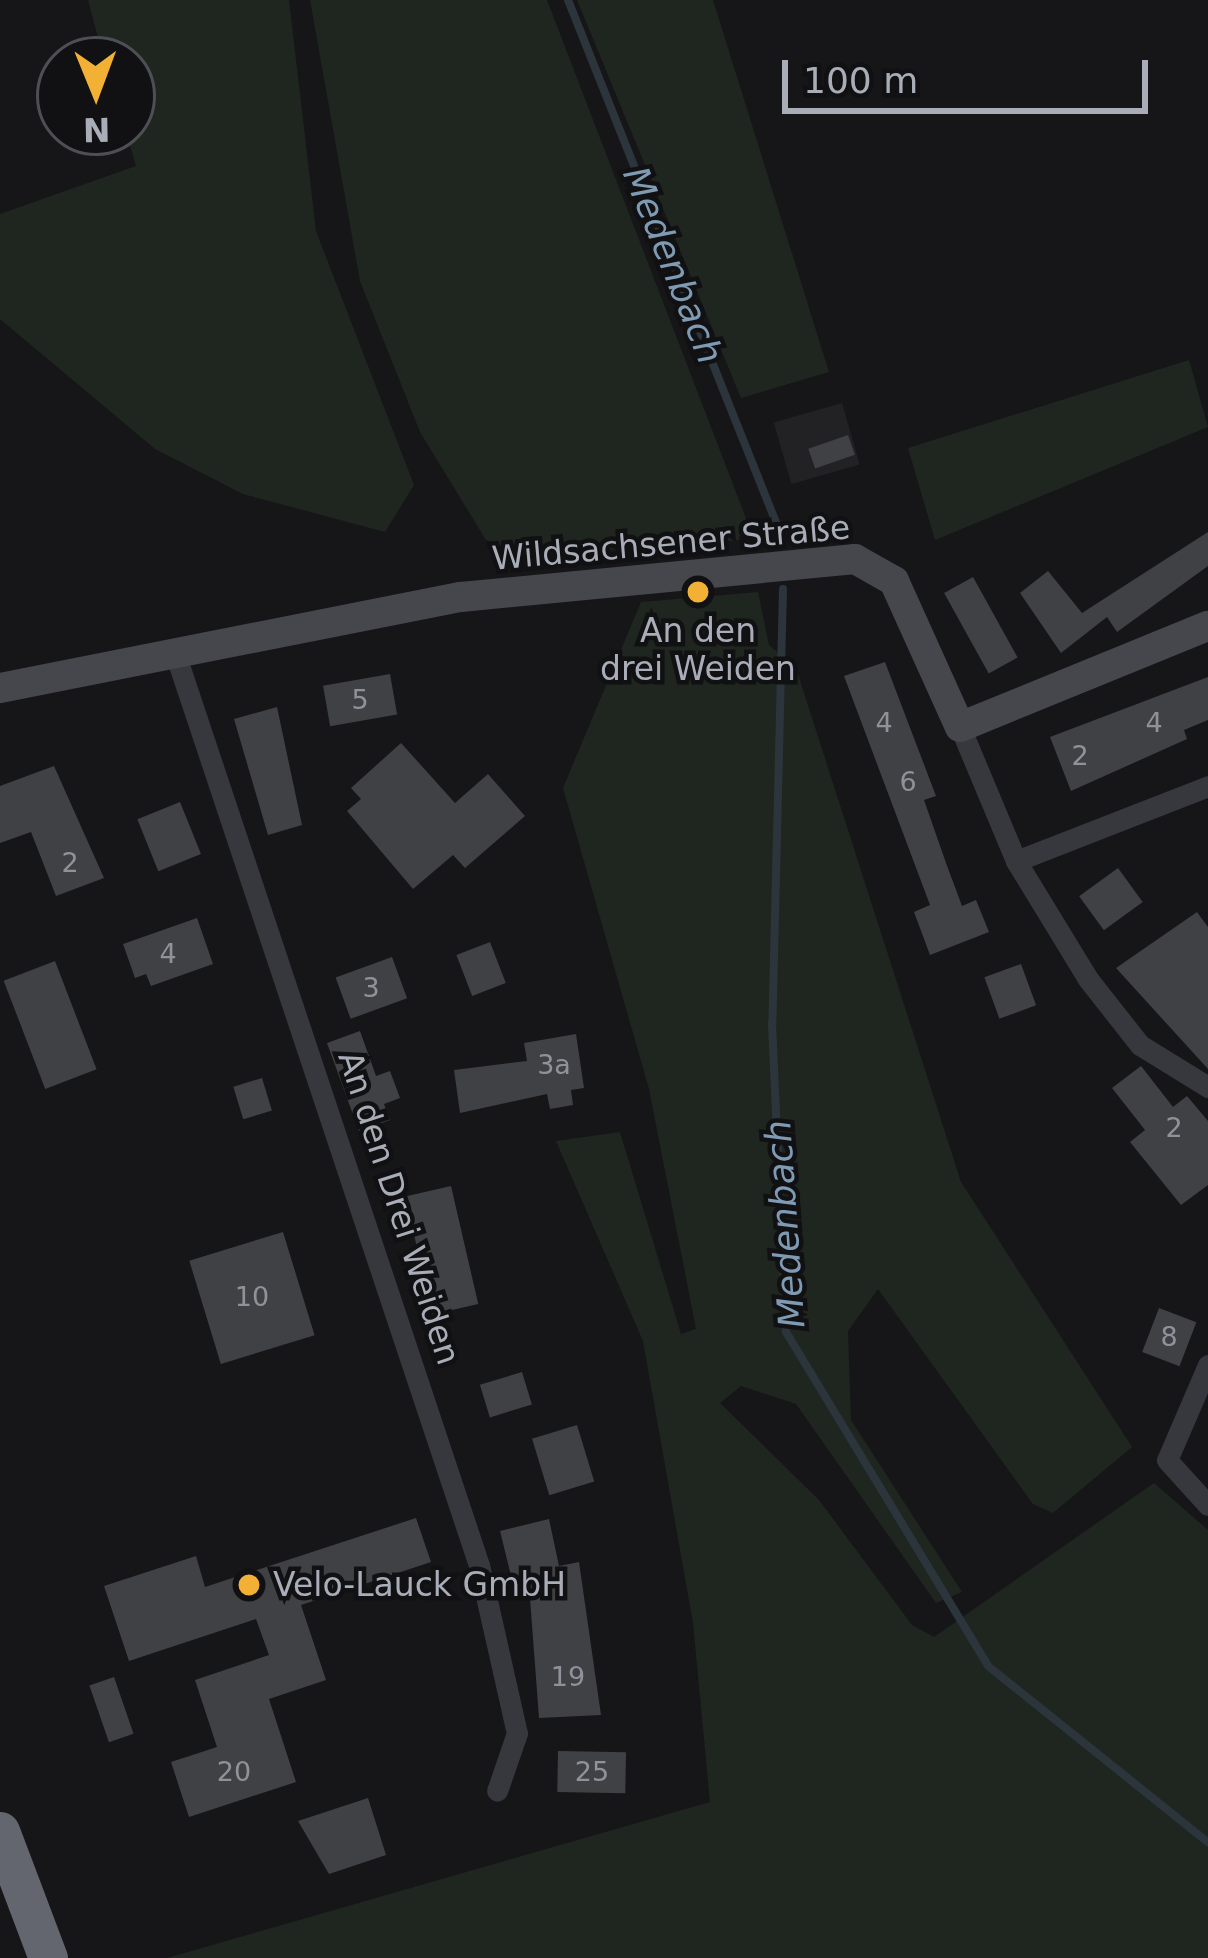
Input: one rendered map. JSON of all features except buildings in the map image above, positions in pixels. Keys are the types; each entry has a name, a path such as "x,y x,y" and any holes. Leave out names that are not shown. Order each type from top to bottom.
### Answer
{"highway":[{"path":"0,1831 48,1958"}],"main road":[{"name":"Wildsachsener Straße","path":"0,688 461,597 856,560 895,581 960,727"},
{"path":"960,727 1208,626"}],"street":[{"name":"An den Drei Weiden","path":"175,652 479,1565 517,1733 497,1791"},
{"name":"Wildsachsener Straße","path":"960,727 1016,860 1140,1046 1208,1087"},
{"path":"1016,860 1208,786"},
{"path":"1208,1365 1167,1460 1208,1504"}],"shaded area":[{"path":"88,0 289,0 316,231 414,485 385,532 243,494 155,449 0,319 0,214 136,166 133,156 156,156 156,36 98,36"},
{"path":"310,0 547,0 754,539 525,556 486,540 420,432 360,281"},
{"path":"577,0 713,0 829,372 741,398"},
{"path":"1189,360 1208,427 935,540 908,448"},
{"path":"842,403 860,465 791,484 774,423"},
{"path":"758,592 769,645 796,668 961,1182 1132,1447 1053,1513 1033,1504 878,1289 848,1331 851,1420 962,1592 936,1603 796,1404 741,1386 720,1403 819,1500 912,1625 934,1637 1154,1483 1208,1530 1208,1958 167,1958 710,1802 693,1623 643,1341 556,1141 620,1132 681,1334 696,1329 649,1089 563,788 641,602"}],"waterway":[{"name":"Medenbach","path":"568,0 779,530"},
{"name":"Medenbach","path":"783,589 772,1024 786,1332 988,1666 1208,1842"}],"place":[{"name":"An den drei Weiden","path":"698,592"},
{"name":"Velo-Lauck GmbH","path":"249,1585"}]}
